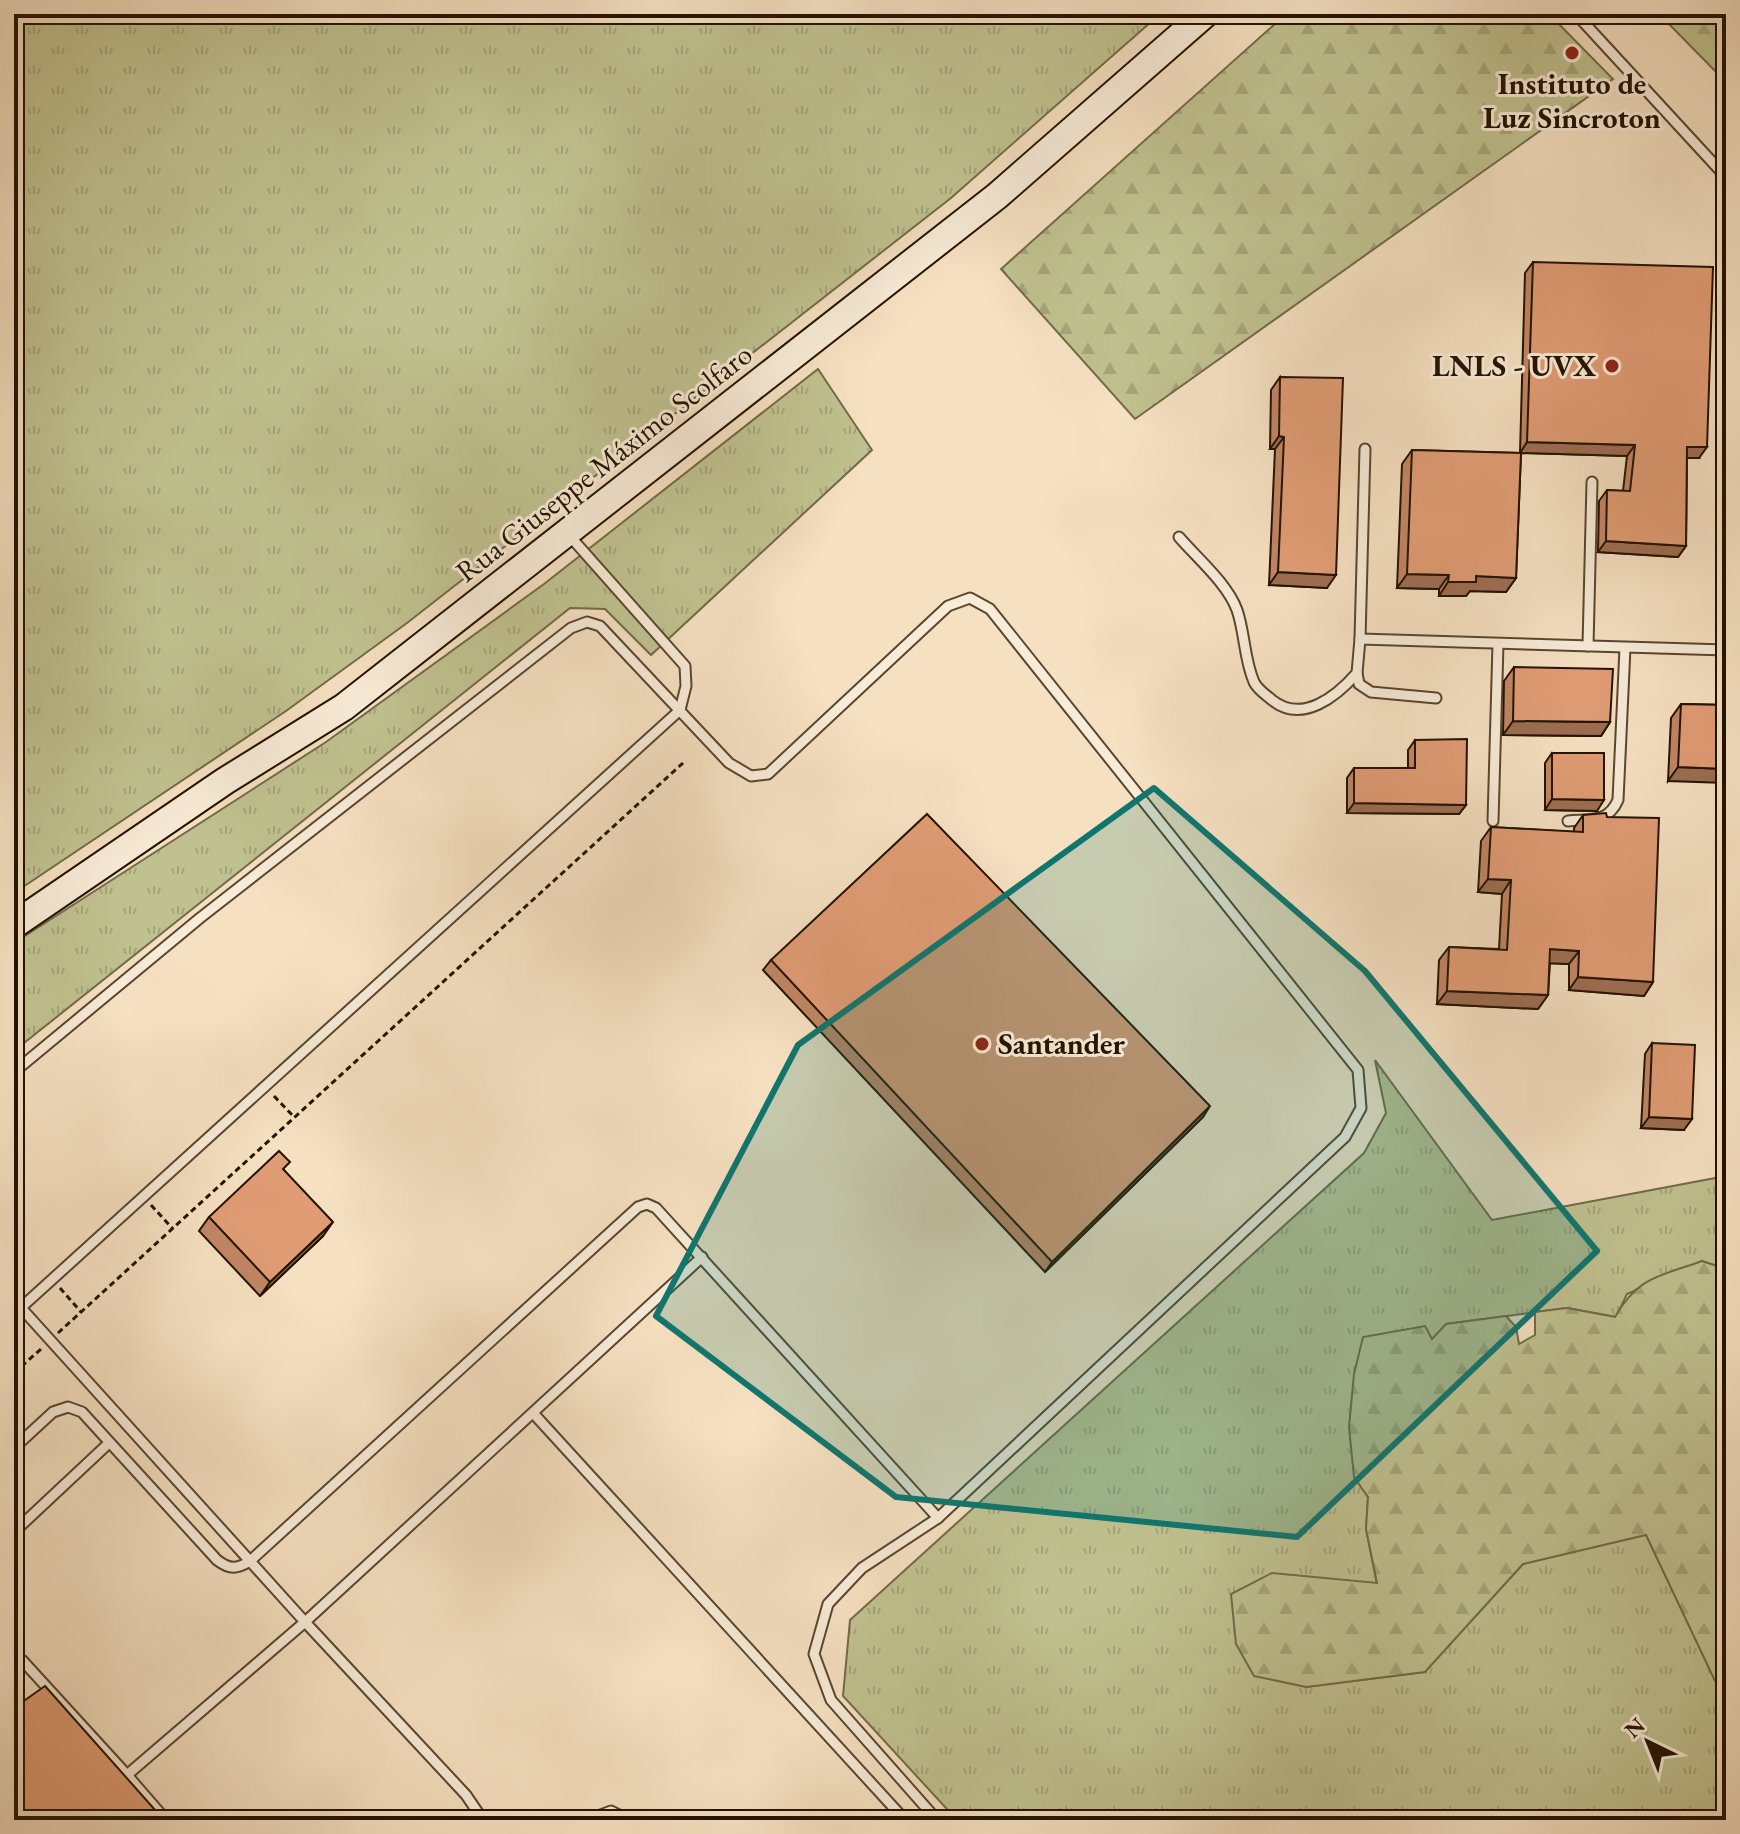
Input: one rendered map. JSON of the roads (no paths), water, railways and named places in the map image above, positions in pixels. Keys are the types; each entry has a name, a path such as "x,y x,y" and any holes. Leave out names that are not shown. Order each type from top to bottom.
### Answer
{"main road":[{"name":"Rua Giuseppe Máximo Scolfaro","path":"14,925 225,781 344,707 997,196 1205,14"}],"lane":[{"path":"1576,14 1726,177"},
{"path":"1365,449 1359,684 1371,692 1436,698"},
{"path":"1588,646 1592,482"},
{"path":"483,1820 466,1795 16,1307 52,1279 266,1088 680,710 686,686 685,666 568,534"},
{"path":"1179,537 1230,597 1237,611 1246,660 1256,687 1277,704 1299,710 1321,705 1357,673"},
{"path":"14,1072 200,918 571,628 587,622 600,626 729,763 751,776 768,774 948,606 970,598 990,609 1358,1070 1361,1108 1345,1137 938,1518 862,1568 828,1604 814,1654 831,1700 937,1820"},
{"path":"1360,639 1726,650"},
{"path":"1493,821 1498,644"},
{"path":"1568,821 1603,819 1612,813 1618,800 1625,648"},
{"path":"14,1448 53,1412 68,1407 82,1412 217,1560 227,1568 239,1568 638,1207 647,1204 656,1208 702,1257 938,1518"},
{"path":"127,1775 305,1622 702,1257"},
{"path":"533,1413 905,1820"},
{"path":"14,1532 109,1443"},
{"path":"14,1657 22,1660 166,1820"},
{"path":"587,1820 611,1811 629,1820"}],"place":[{"name":"Instituto de Luz Sincroton","path":"1572,53"},
{"name":"LNLS - UVX","path":"1612,366"},
{"name":"Santander","path":"982,1044"}]}
